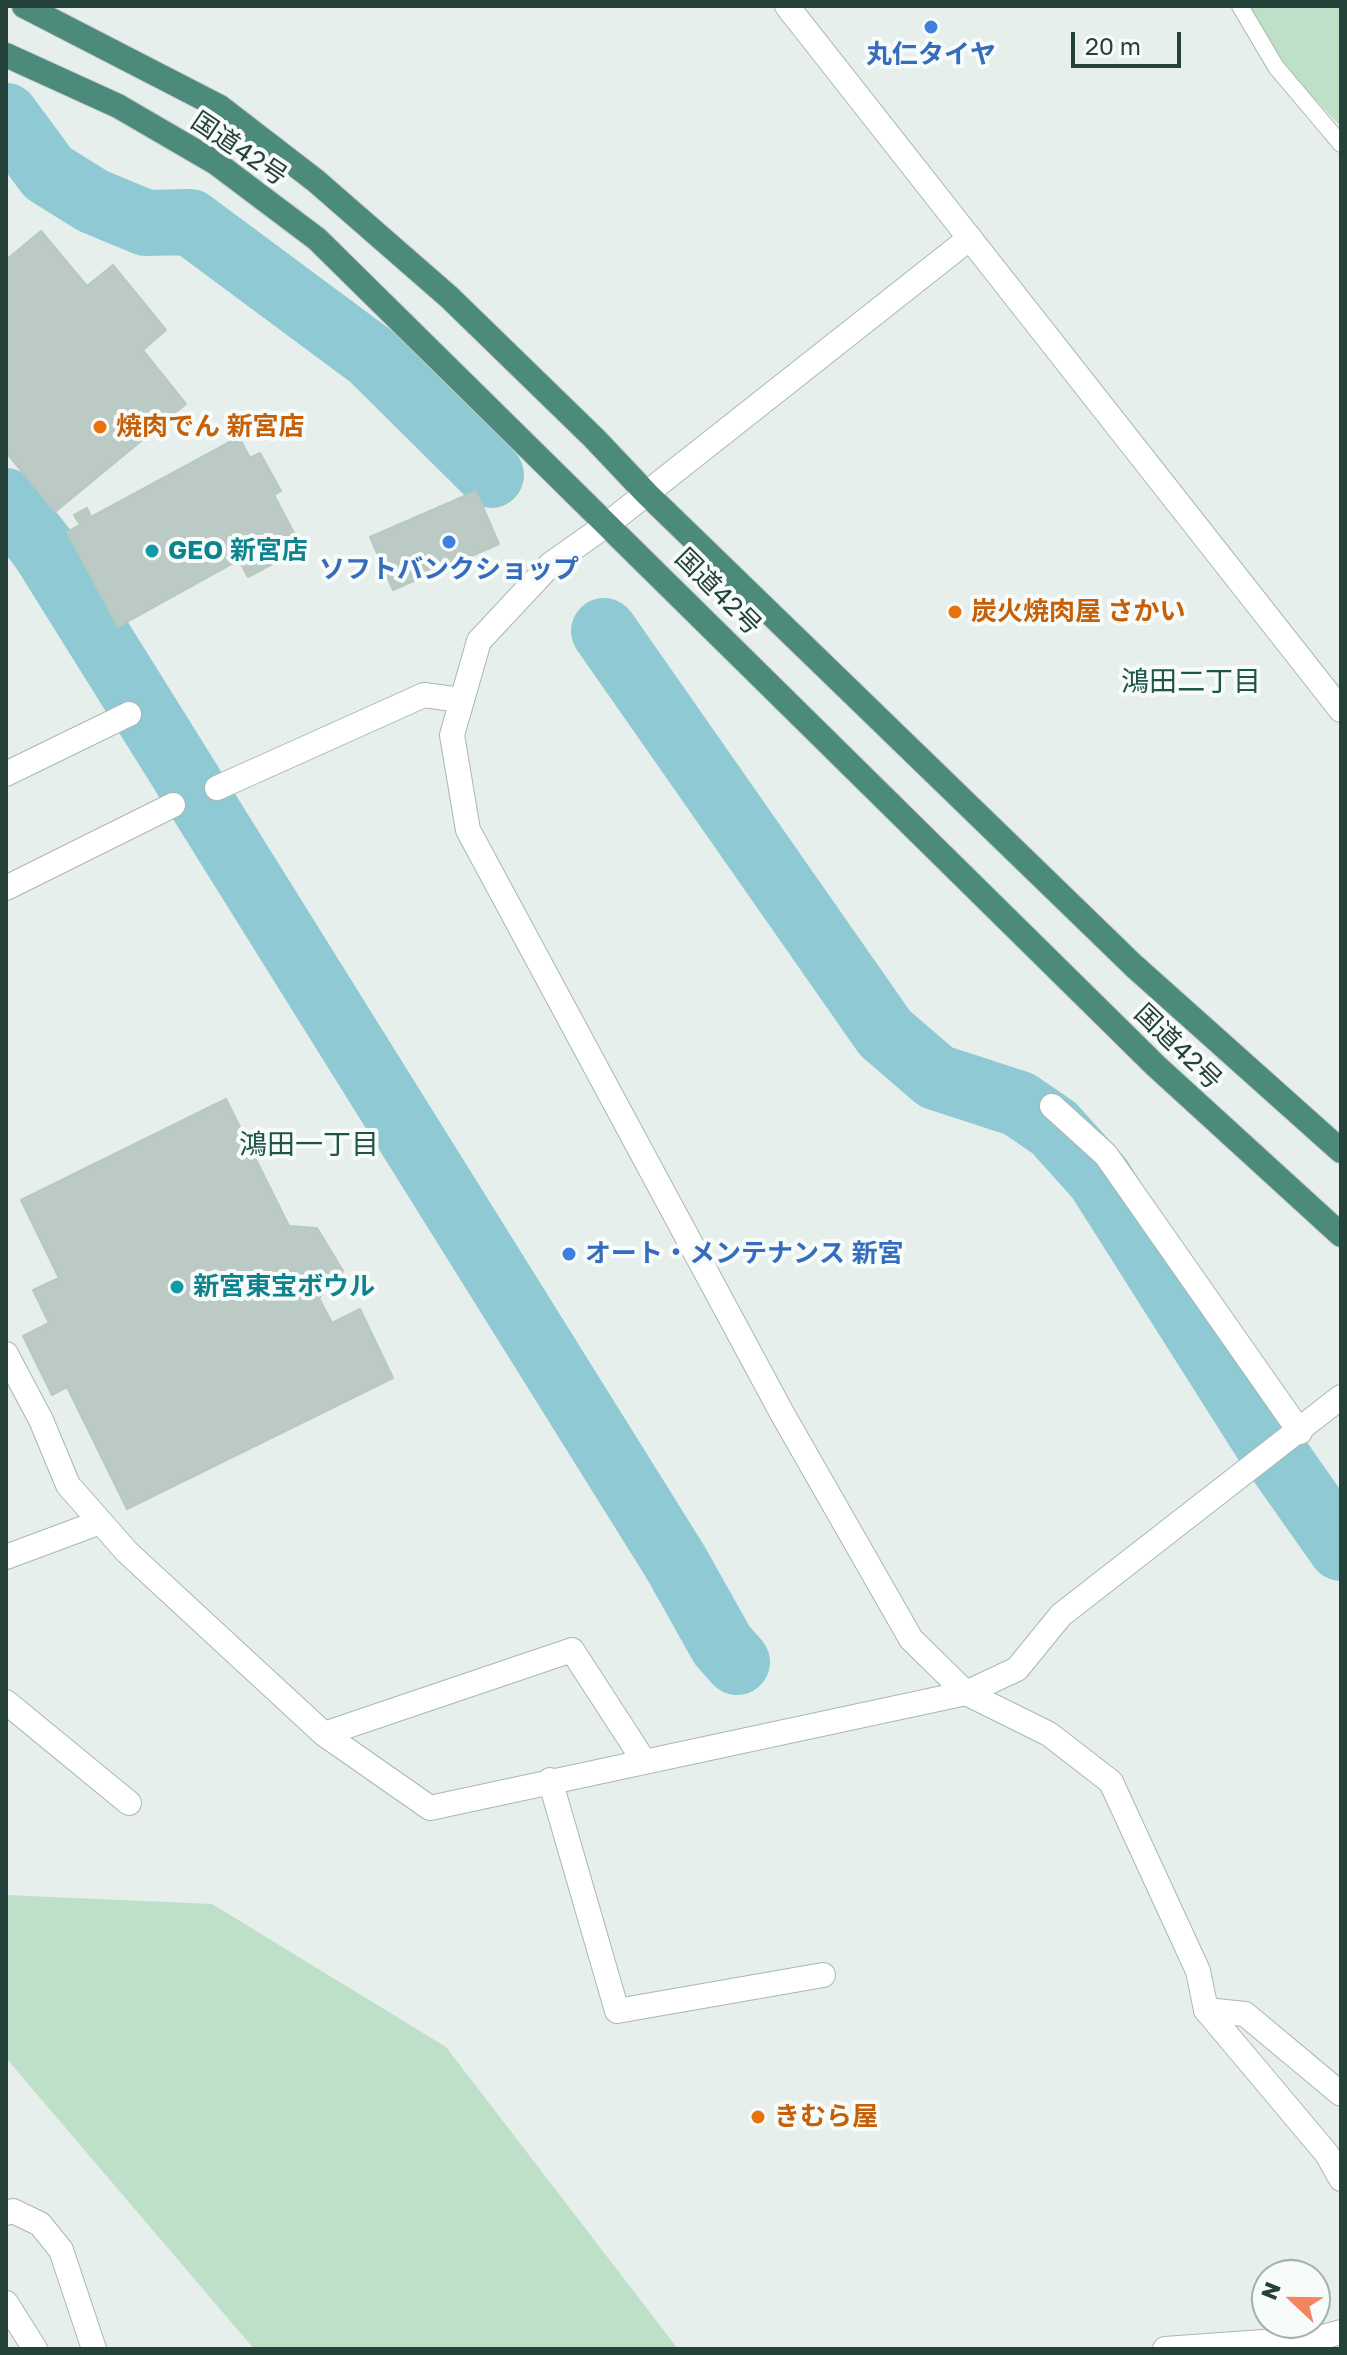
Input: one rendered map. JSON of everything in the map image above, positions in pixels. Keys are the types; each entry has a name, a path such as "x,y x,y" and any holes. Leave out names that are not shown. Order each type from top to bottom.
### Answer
{"highway":[{"name":"国道42号","path":"24,6 220,107 316,181 449,297 647,494 1134,966 1341,1151"},
{"name":"国道42号","path":"6,55 118,106 216,163 317,239 609,523 1156,1066 1341,1235"}],"street":[{"path":"787,6 1341,710"},
{"path":"970,238 647,494 551,564 479,641 452,735 468,830 783,1415 911,1639 966,1693 1049,1734 1111,1782 1198,1971 1206,2010 1327,2154 1341,2179"},
{"path":"217,788 424,695 461,700"},
{"path":"6,774 129,714"},
{"path":"6,888 173,805"},
{"path":"1052,1106 1106,1155 1299,1433"},
{"path":"6,1354 12,1378 68,1485 127,1552 324,1734 430,1808 966,1693 1017,1669 1061,1615 1299,1433 1341,1397"},
{"path":"6,1557 100,1522"},
{"path":"324,1734 572,1650 644,1761"},
{"path":"6,1702 129,1803"},
{"path":"550,1780 617,2011 823,1975"},
{"path":"1206,2010 1245,2014 1341,2094"},
{"path":"6,2213 13,2211 40,2224 61,2250 94,2349"},
{"path":"6,2303 35,2349"},
{"path":"1165,2349 1319,2338 1341,2332"}],"lane":[{"path":"1240,6 1276,67 1341,144"}],"green space":[{"path":"1235,6 1341,6 1341,127 1289,71"},
{"path":"6,1895 212,1904 446,2047 678,2349 254,2349 6,2058"}],"building":[{"path":"41,231 87,286 113,265 166,330 143,350 186,404 55,512 6,452 6,260"},
{"path":"239,437 250,458 260,453 281,491 274,495 302,548 248,577 239,560 118,627 67,532 80,525 74,515 87,508 91,517"},
{"path":"476,491 499,544 393,590 370,537"},
{"path":"226,1099 289,1226 317,1228 343,1271 319,1298 332,1323 360,1309 393,1378 127,1509 67,1387 52,1395 23,1336 49,1323 33,1290 59,1278 21,1200"}],"waterway":[{"path":"6,116 48,173 93,201 146,223 190,222 372,357 491,475"},
{"path":"6,501 44,550 676,1563 722,1645 737,1662"},
{"path":"604,631 885,1033 936,1077 1019,1104 1054,1128 1099,1178 1265,1440 1341,1548"}],"place":[{"name":"丸仁タイヤ","path":"931,27"},
{"name":"焼肉でん 新宮店","path":"100,427"},
{"name":"ソフトバンクショップ","path":"449,542"},
{"name":"GEO 新宮店","path":"152,551"},
{"name":"炭火焼肉屋 さかい","path":"955,612"},
{"name":"オート・メンテナンス 新宮","path":"569,1254"},
{"name":"新宮東宝ボウル","path":"177,1287"},
{"name":"きむら屋","path":"758,2117"}],"district":[{"name":"鴻田二丁目","path":"1191,682"},
{"name":"鴻田一丁目","path":"309,1145"}]}
